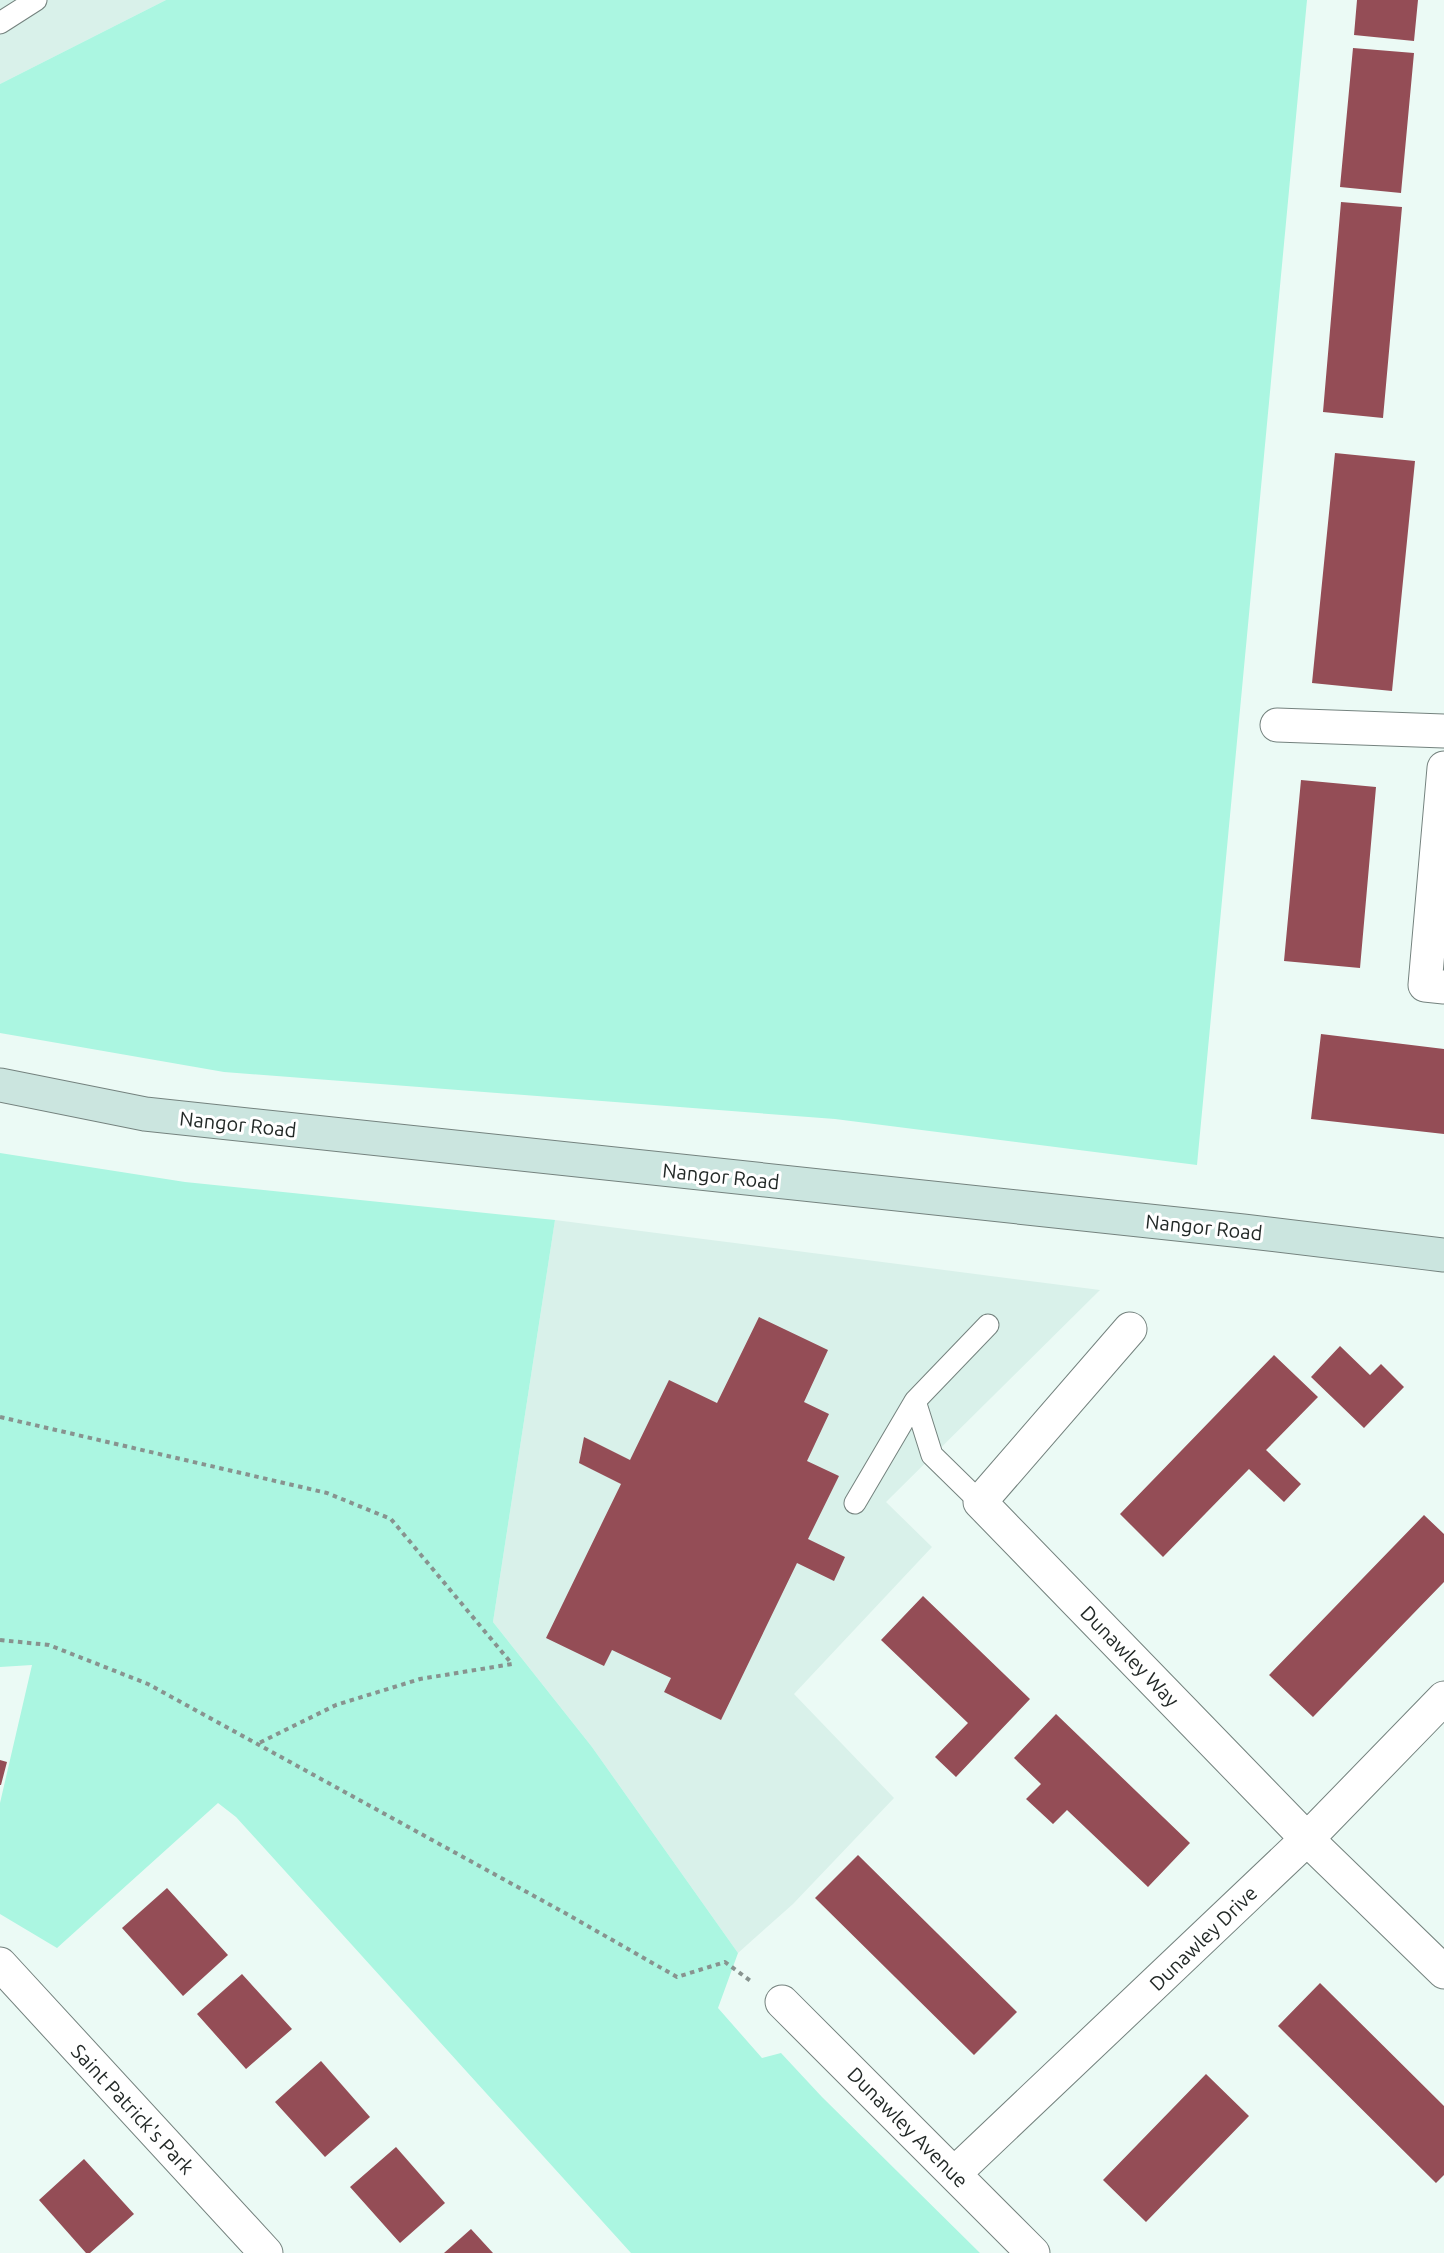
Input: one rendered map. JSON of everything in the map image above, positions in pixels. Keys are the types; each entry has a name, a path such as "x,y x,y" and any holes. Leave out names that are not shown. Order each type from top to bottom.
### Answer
{"main road":[{"name":"Nangor Road","path":"0,1085 146,1114 1231,1230 1444,1255"}],"street":[{"path":"1277,725 1444,731"},
{"path":"1444,768 1425,985 1444,987"},
{"path":"980,1502 1130,1329"},
{"name":"Dunawley Way","path":"980,1502 1307,1839 1444,1972"},
{"name":"Dunawley Drive","path":"956,2173 1307,1839 1444,1698"},
{"name":"Saint Patrick's Park","path":"0,1964 266,2253"},
{"name":"Dunawley Avenue","path":"782,2002 1034,2253"}],"lane":[{"path":"0,23 36,0"},
{"path":"855,1503 915,1401 988,1325"},
{"path":"915,1401 932,1455 980,1502"}],"path":[{"path":"0,1417 327,1493 391,1519 512,1664 420,1679 336,1705 257,1744"},
{"path":"0,1640 49,1645 148,1684 564,1912 677,1977 725,1962 753,1982"}],"shaded area":[{"path":"0,0 166,0 0,84"},
{"path":"555,1220 1100,1290 886,1502 932,1547 794,1694 894,1798 793,1904 738,1953 592,1747 493,1622"}],"green space":[{"path":"166,0 1307,0 1197,1165 835,1119 224,1072 0,1033 0,84"},
{"path":"0,1153 185,1182 555,1220 493,1622 592,1747 738,1953 718,2008 762,2058 781,2053 822,2097 980,2253 631,2253 236,1817 218,1803 57,1948 0,1914 0,1803 32,1665 0,1667"}],"building":[{"path":"1357,0 1418,0 1414,41 1354,35"},
{"path":"1353,48 1414,53 1401,193 1340,187"},
{"path":"1341,202 1402,207 1383,418 1323,412"},
{"path":"1335,453 1415,461 1392,691 1312,683"},
{"path":"1301,780 1376,787 1360,968 1284,961"},
{"path":"1321,1034 1444,1049 1444,1134 1311,1119"},
{"path":"759,1317 828,1350 804,1402 829,1414 807,1461 839,1476 808,1539 845,1557 834,1581 797,1563 721,1720 664,1692 671,1678 612,1650 604,1666 546,1638 621,1484 579,1463 584,1437 630,1460 669,1380 717,1403"},
{"path":"1340,1346 1370,1375 1381,1364 1404,1387 1364,1428 1311,1377"},
{"path":"1274,1355 1318,1397 1266,1450 1301,1484 1284,1502 1249,1469 1163,1557 1120,1514"},
{"path":"1424,1515 1444,1534 1444,1582 1313,1717 1269,1675"},
{"path":"923,1596 1030,1699 956,1777 935,1757 968,1723 881,1640"},
{"path":"1056,1714 1190,1843 1148,1887 1067,1810 1053,1824 1026,1799 1041,1784 1014,1758"},
{"path":"0,1760 7,1762 1,1785 0,1785"},
{"path":"858,1855 1017,2012 974,2055 815,1898"},
{"path":"167,1888 228,1955 183,1996 122,1928"},
{"path":"242,1974 292,2029 246,2069 197,2014"},
{"path":"1320,1983 1444,2106 1444,2175 1436,2183 1278,2026"},
{"path":"321,2061 370,2117 325,2157 275,2102"},
{"path":"1206,2074 1249,2116 1146,2222 1103,2180"},
{"path":"396,2147 445,2203 400,2243 350,2187"},
{"path":"84,2159 134,2214 90,2253 86,2253 39,2200"},
{"path":"471,2229 493,2253 444,2253"}]}
